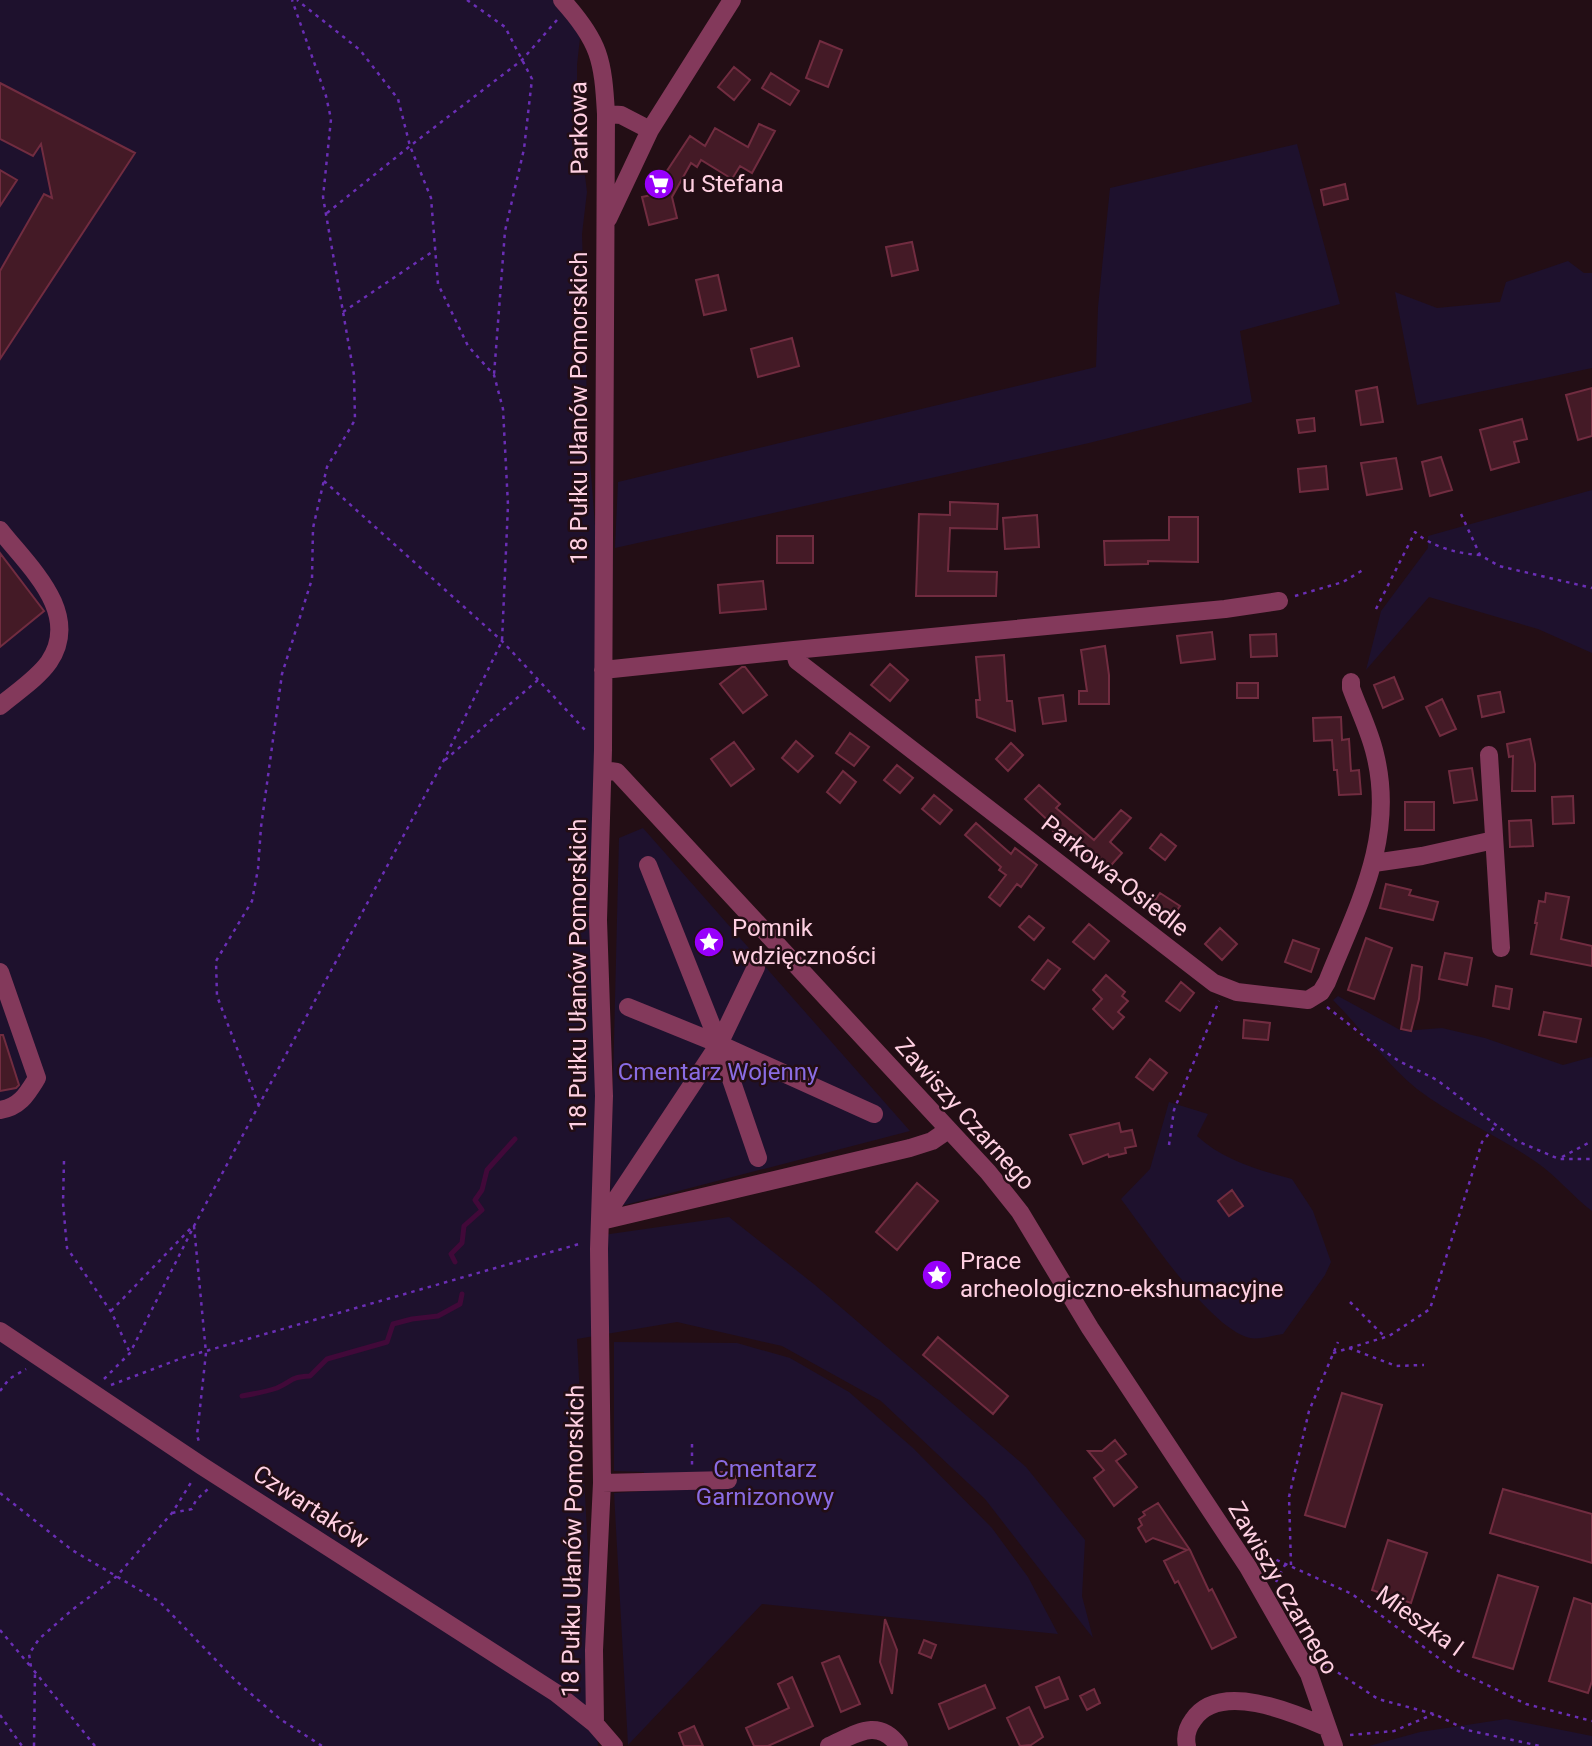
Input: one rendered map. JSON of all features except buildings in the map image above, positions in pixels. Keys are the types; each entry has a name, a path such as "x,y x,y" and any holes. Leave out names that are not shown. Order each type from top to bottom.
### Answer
{"street":[{"path":"604,226 650,130 732,0"},
{"name":"Parkowa","path":"565,3 594,41 604,74 604,226"},
{"path":"606,114 621,115 650,130"},
{"name":"18 Pułku Ułanów Pomorskich","path":"596,1724 594,1650 602,1483 599,1341 604,1096 598,920 603,770 604,226"},
{"path":"0,530 51,596 60,620 61,636 47,664 0,706"},
{"path":"603,670 1225,610 1279,601"},
{"name":"Parkowa-Osiedle","path":"793,650 797,661 807,669 1214,983 1224,989 1308,1000"},
{"path":"1308,1000 1321,992 1327,982 1374,863 1380,836 1379,780 1375,754 1351,682"},
{"path":"1489,755 1501,948"},
{"name":"Zawiszy Czarnego","path":"603,770 617,772 988,1172 1020,1212 1090,1328 1248,1567 1310,1674 1334,1746"},
{"path":"1374,863 1422,856 1494,840"},
{"path":"648,865 719,1044 758,1158"},
{"path":"601,1219 613,1205 719,1044 756,967"},
{"path":"0,972 37,1078 24,1100 8,1109 0,1110"},
{"path":"628,1007 719,1044 874,1114"},
{"path":"601,1219 910,1148 932,1141 948,1130"},
{"name":"Czwartaków","path":"0,1331 202,1466 556,1693 596,1724 614,1746"},
{"path":"602,1483 729,1480"},
{"path":"1187,1746 1185,1739 1190,1723 1198,1712 1212,1703 1227,1700 1240,1700 1298,1714 1326,1727"},
{"path":"829,1746 872,1729 884,1731 899,1746"}],"path":[{"path":"295,0 360,50 398,99 410,146 431,198 438,284 468,346 494,375"},
{"path":"259,1106 217,996 216,961 252,901 282,674 312,579 313,528 327,467 355,420 354,375 323,197 331,118 295,0"},
{"path":"92,1392 130,1353 194,1226 443,762 502,641 508,505 503,410 494,375 505,231 524,149 532,79 505,27 467,0"},
{"path":"326,214 523,60 565,3"},
{"path":"343,312 435,250"},
{"path":"324,481 502,641 585,730"},
{"path":"1461,514 1480,555"},
{"path":"1376,609 1415,532 1425,542 1480,555 1499,566 1592,588"},
{"path":"1279,601 1343,583 1363,570"},
{"path":"443,762 538,680"},
{"path":"1169,1145 1174,1110 1224,989"},
{"path":"1308,1000 1330,1008 1375,1045 1399,1061 1437,1080 1517,1141 1559,1159 1592,1159"},
{"path":"1334,1353 1385,1338 1430,1309 1482,1142 1497,1124"},
{"path":"1559,1159 1592,1141"},
{"path":"64,1161 62,1203 67,1248 110,1311 130,1353"},
{"path":"110,1311 194,1226"},
{"path":"194,1226 206,1353 197,1435"},
{"path":"92,1392 185,1357 579,1244"},
{"path":"1350,1301 1385,1338"},
{"path":"1291,1565 1289,1497 1309,1411 1338,1342"},
{"path":"1349,1348 1395,1366 1424,1364"},
{"path":"0,1383 20,1371"},
{"path":"0,1391 9,1379"},
{"path":"31,1667 29,1654 40,1639 72,1610 116,1577 172,1513 195,1477"},
{"path":"172,1513 192,1509 196,1500 210,1487"},
{"path":"0,1493 72,1550 160,1602 234,1679 280,1719 322,1746"},
{"name":"Mieszka I","path":"1230,1541 1291,1565 1352,1594 1452,1668 1526,1704 1592,1721"},
{"path":"0,1630 95,1746"},
{"path":"1317,1670 1328,1666 1378,1699 1434,1714 1467,1730 1540,1746"},
{"path":"34,1746 35,1671"},
{"path":"1326,1727 1344,1736 1394,1731 1434,1714"},
{"path":"0,1715 22,1746"}],"green space":[{"path":"0,0 556,0 567,12 580,38 577,110 587,192 582,234 588,435 597,551 596,1236 729,1217 815,1285 1026,1467 1085,1540 1082,1596 1093,1638 985,1499 881,1401 782,1346 677,1322 577,1339 598,1746 0,1746"},
{"path":"1297,144 1340,304 1240,331 1252,402 1089,443 615,548 618,482 1096,367 1098,307 1110,188"},
{"path":"1568,261 1584,273 1592,273 1592,368 1417,405 1395,292 1437,308 1500,302 1506,282"},
{"path":"1592,490 1592,653 1538,629 1429,597 1366,670 1381,611 1428,548 1428,536"},
{"name":"Cmentarz Wojenny","path":"643,828 910,1131 617,1207 610,1202 619,838"},
{"path":"1338,996 1402,1031 1442,1028 1485,1038 1563,1065 1592,1057 1592,1211 1536,1162 1417,1089 1394,1068 1333,1000"},
{"path":"1169,1102 1208,1114 1197,1136 1230,1158 1292,1179 1313,1211 1331,1262 1325,1275 1283,1334 1250,1338 1234,1331 1217,1317 1180,1278 1121,1199 1150,1169"},
{"name":"Cmentarz Garnizonowy","path":"614,1342 737,1343 790,1358 849,1392 913,1448 992,1528 1028,1577 1058,1634 762,1604 628,1745 614,1493 644,1491 644,1472 614,1471"},
{"path":"1506,1719 1592,1736 1592,1746 1369,1746 1420,1732"}],"waterway":[{"path":"455,1262 451,1254 462,1243 464,1226 482,1210 475,1200 482,1190 487,1170 515,1139"},
{"path":"242,1396 282,1386 295,1378 310,1376 327,1359 387,1342 393,1324 438,1316 460,1304 462,1294"}],"place":[{"name":"u Stefana","path":"659,184"},
{"name":"Pomnik wdzięczności","path":"709,942"},
{"name":"Prace archeologiczno-ekshumacyjne","path":"937,1275"}]}
